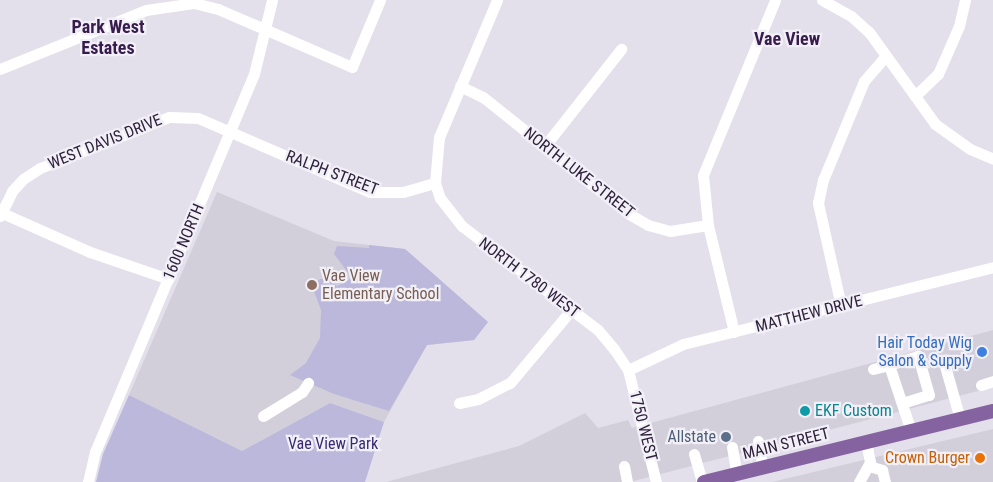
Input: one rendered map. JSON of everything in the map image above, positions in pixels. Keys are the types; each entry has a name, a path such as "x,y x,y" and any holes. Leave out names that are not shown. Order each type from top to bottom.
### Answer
{"main road":[{"name":"MAIN STREET","path":"703,482 993,411"}],"street":[{"name":"1600 NORTH","path":"88,482 94,452 231,133 254,74 272,0"},
{"path":"0,69 146,10 170,4 194,3 218,9 352,67 380,0"},
{"path":"435,183 439,137 497,0"},
{"path":"734,332 708,225 703,175 709,154 775,0"},
{"path":"822,0 851,16 886,56 935,124 970,149 993,159"},
{"path":"915,96 938,74 959,26 966,0"},
{"path":"544,147 621,49"},
{"path":"840,306 818,203 822,180 864,81 886,56"},
{"name":"NORTH LUKE STREET","path":"460,86 483,98 629,214 648,225 670,231 708,225"},
{"name":"WEST DAVIS DRIVE","path":"0,214 12,191 22,179 40,168 147,123 184,116 198,118 231,133"},
{"name":"RALPH STREET","path":"231,133 370,192 403,192 435,183"},
{"name":"NORTH 1780 WEST","path":"435,183 440,198 462,226 598,330 628,370"},
{"path":"0,214 90,252 168,278"},
{"name":"MATTHEW DRIVE","path":"628,370 683,344 993,267"},
{"path":"459,403 487,396 510,383 571,310"},
{"path":"873,369 918,356 929,395 902,403"},
{"path":"889,365 911,431"},
{"path":"944,366 960,419"},
{"name":"1750 WEST","path":"628,370 656,482"},
{"path":"981,385 993,381"},
{"path":"263,416 302,392 308,383"},
{"path":"758,441 763,468"},
{"path":"859,482 869,466 866,442"},
{"path":"732,447 737,474"},
{"path":"694,454 703,482"},
{"path":"624,466 627,482"},
{"path":"869,466 882,470 885,482"}],"shaded area":[{"name":"Vae View Elementary School","path":"217,192 334,241 405,249 488,322 474,340 427,345 384,422 330,403 242,451 129,395"},
{"path":"993,330 993,387 630,482 386,482 519,446 585,413 598,428 628,420 632,428"},
{"path":"993,429 993,482 772,482"}],"green space":[{"path":"369,245 405,249 488,322 474,340 427,345 389,411 334,394 290,375 306,363 320,338 321,310 312,286 320,279 328,279 337,286 352,278 334,254 337,246 369,248"},
{"name":"Vae View Park","path":"129,395 242,451 330,403 384,422 365,482 96,482 103,454"}],"place":[{"name":"Vae View Elementary School","path":"312,285"},
{"name":"Hair Today Wig Salon & Supply","path":"982,352"},
{"name":"EKF Custom","path":"805,411"},
{"name":"Allstate","path":"726,437"},
{"name":"Crown Burger","path":"980,458"}],"district":[{"name":"Park West Estates","path":"108,38"},
{"name":"Vae View","path":"787,39"}]}
